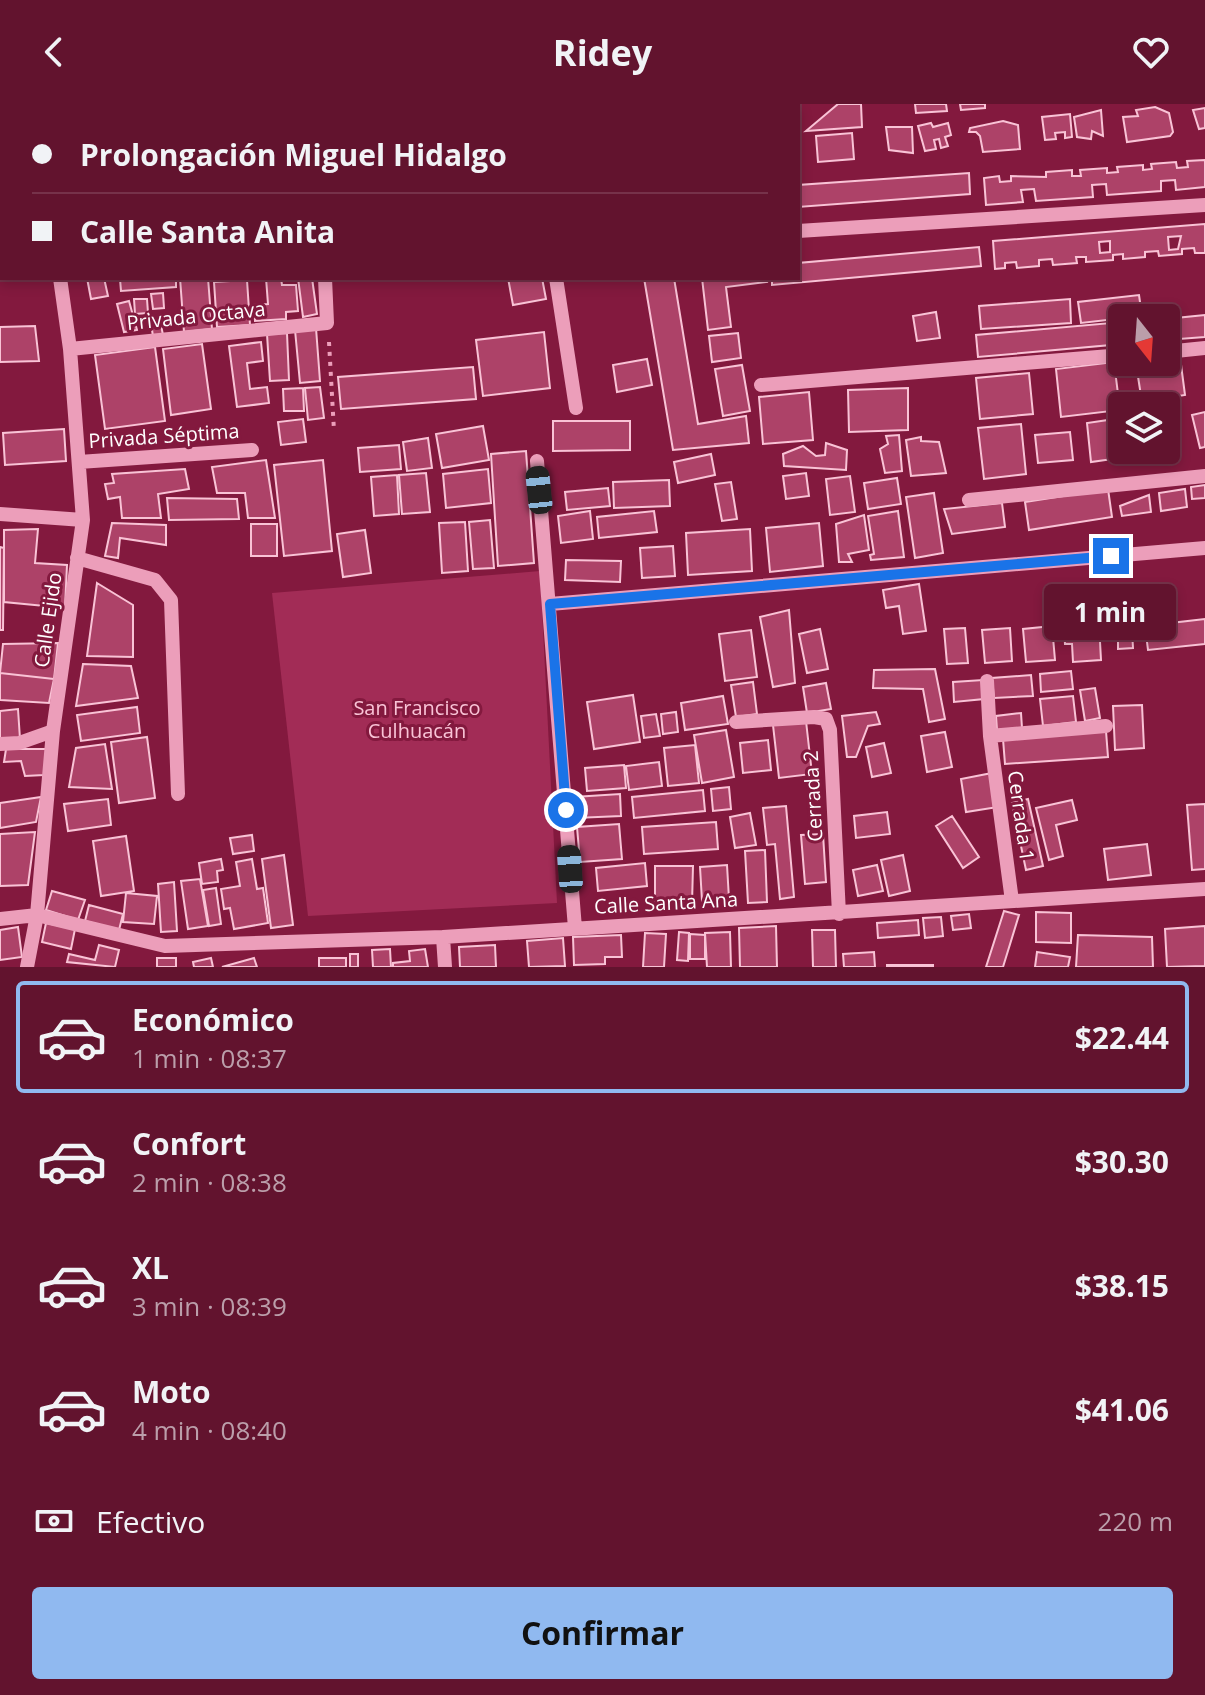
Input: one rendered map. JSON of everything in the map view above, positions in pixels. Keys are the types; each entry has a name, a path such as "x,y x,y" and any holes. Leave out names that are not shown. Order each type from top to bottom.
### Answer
{"street":[{"path":"800,231 1205,205"},
{"name":"Calle Ejido","path":"27,967 37,915 53,731 83,520 70,349 60,280"},
{"path":"325,280 327,323"},
{"path":"556,280 576,408"},
{"name":"Privada Octava","path":"70,349 327,323"},
{"path":"1180,351 1205,348"},
{"path":"761,385 1108,356"},
{"name":"Privada Séptima","path":"79,462 252,450"},
{"path":"537,461 575,928"},
{"path":"969,500 1205,476"},
{"path":"0,514 83,520"},
{"path":"550,604 1205,548"},
{"path":"77,558 155,580 171,600 178,794"},
{"name":"Cerrada 1","path":"987,681 990,736 1012,901"},
{"name":"Cerrada 2","path":"736,722 826,719 830,730 839,914"},
{"path":"990,736 1106,726"},
{"path":"0,744 19,743 53,731"},
{"name":"Calle Santa Ana","path":"0,919 37,915 165,946 443,937 1205,889"},
{"path":"443,937 445,967"}],"path":[{"path":"327,323 334,431"}],"green space":[{"name":"San Francisco Culhuacán","path":"540,571 557,903 308,916 272,593"}],"building":[{"path":"838,104 861,104 862,127 806,131"},
{"path":"915,104 946,104 947,111 916,113"},
{"path":"960,104 985,104 985,108 961,110"},
{"path":"1155,107 1169,113 1173,132 1170,136 1127,142 1123,117 1138,116 1136,110"},
{"path":"1205,108 1205,128 1199,129 1193,110"},
{"path":"1101,110 1103,136 1092,131 1091,139 1077,137 1074,117"},
{"path":"1070,114 1072,137 1065,138 1065,132 1055,133 1056,139 1045,140 1042,117"},
{"path":"1003,121 1018,125 1020,149 983,152 980,136 969,132 970,128"},
{"path":"931,123 933,127 948,123 951,135 945,137 948,146 941,148 939,139 934,140 936,149 925,151 918,126"},
{"path":"886,127 912,127 913,153 889,150"},
{"path":"852,133 854,159 818,162 816,136"},
{"path":"1205,160 1205,187 1176,190 1175,180 1161,181 1161,191 1107,195 1106,184 1092,185 1093,197 1036,201 1034,189 1021,190 1023,202 986,205 984,178 999,176 1000,182 1011,181 1011,176 1046,177 1046,172 1072,170 1072,176 1081,176 1080,170 1107,168 1107,173 1118,172 1117,167 1143,165 1143,170 1152,169 1151,164 1176,162 1177,168 1188,167 1187,161"},
{"path":"969,173 970,194 800,207 800,185"},
{"path":"1205,224 1205,253 1195,253 1194,248 1182,249 1182,254 1159,256 1158,251 1145,252 1145,257 1123,259 1123,254 1113,255 1113,260 1086,262 1086,257 1076,257 1077,263 1053,265 1052,259 1039,260 1039,266 1017,268 1016,262 1005,263 1005,268 995,269 993,241","holes":["1181,236 1178,249 1169,250 1168,237","1110,241 1110,252 1100,253 1099,242"]},
{"path":"979,247 981,266 772,285 772,280 800,280 800,263"},
{"path":"87,280 104,280 108,296 91,299"},
{"path":"120,280 176,280 176,287 121,291"},
{"path":"180,280 208,280 212,329 184,332"},
{"path":"247,280 250,325 217,327 214,282"},
{"path":"266,280 281,280 282,285 296,285 298,311 286,312 286,319 255,321 254,305 268,304"},
{"path":"298,280 312,280 317,314 303,317"},
{"path":"508,280 542,280 546,299 513,305"},
{"path":"644,280 674,280 698,424 746,416 749,443 673,450"},
{"path":"702,280 766,280 726,287 731,327 708,330"},
{"path":"163,293 164,308 153,309 151,294"},
{"path":"1139,295 1140,304 1108,304 1108,320 1081,323 1078,302"},
{"path":"134,299 147,299 148,313 135,314"},
{"path":"1070,299 1071,323 981,329 979,306"},
{"path":"129,301 137,330 124,332 117,304"},
{"path":"936,312 940,338 917,341 913,316"},
{"path":"1205,315 1205,337 1180,339 1180,318"},
{"path":"160,320 163,335 153,337 151,322"},
{"path":"1108,323 1108,345 978,357 976,335"},
{"path":"35,326 39,361 0,362 0,327"},
{"path":"316,328 320,381 300,383 295,330"},
{"path":"544,332 550,388 483,396 476,340"},
{"path":"287,333 289,380 270,381 267,334"},
{"path":"738,333 741,358 712,362 709,336"},
{"path":"261,342 263,361 247,363 250,389 267,387 269,403 237,407 229,346"},
{"path":"202,344 211,409 171,415 163,349"},
{"path":"155,347 165,421 105,429 95,355"},
{"path":"1180,357 1185,395 1180,396 1180,392 1140,392 1138,376 1180,376"},
{"path":"647,359 652,385 617,392 613,365"},
{"path":"1108,363 1108,376 1116,376 1118,392 1108,392 1108,411 1061,417 1056,369"},
{"path":"742,365 750,411 723,416 715,369"},
{"path":"473,367 476,399 341,409 338,377"},
{"path":"1029,373 1033,414 980,419 976,378"},
{"path":"320,387 324,418 308,420 305,388"},
{"path":"303,388 304,411 284,411 283,389"},
{"path":"908,388 908,430 849,432 848,390"},
{"path":"809,392 813,440 763,444 759,397"},
{"path":"1205,412 1205,447 1200,448 1192,415"},
{"path":"303,419 306,442 281,445 278,422"},
{"path":"1108,420 1108,460 1091,462 1087,423"},
{"path":"553,421 630,421 630,450 553,451"},
{"path":"1021,424 1026,474 984,479 978,428"},
{"path":"483,426 489,460 442,468 436,434"},
{"path":"64,429 66,461 5,465 3,433"},
{"path":"1070,432 1073,460 1038,463 1035,435"},
{"path":"899,435 902,471 885,473 880,449 888,444 886,436"},
{"path":"921,437 921,441 939,442 946,473 911,476 906,440"},
{"path":"428,438 432,468 407,471 403,442"},
{"path":"826,443 847,450 846,470 784,466 783,454 803,446 816,456 825,455"},
{"path":"399,445 401,469 360,472 358,448"},
{"path":"526,451 534,563 498,566 491,454"},
{"path":"711,454 715,475 678,483 674,462"},
{"path":"266,460 275,518 248,518 245,493 217,493 212,467"},
{"path":"323,460 332,551 284,556 274,465"},
{"path":"185,469 189,489 158,494 161,518 122,518 120,497 108,499 105,484 114,483 112,474"},
{"path":"488,469 491,503 446,508 443,474"},
{"path":"426,473 430,512 402,514 399,475"},
{"path":"806,473 809,496 786,499 783,476"},
{"path":"397,475 399,514 374,516 371,477"},
{"path":"850,476 855,512 830,515 826,479"},
{"path":"897,478 901,504 868,509 864,483"},
{"path":"669,480 670,506 614,508 613,482"},
{"path":"731,482 737,519 722,521 715,484"},
{"path":"1205,485 1205,498 1192,499 1191,487"},
{"path":"608,488 610,506 567,510 565,492"},
{"path":"1108,489 1112,517 1029,530 1025,502"},
{"path":"1185,489 1187,507 1161,511 1159,493"},
{"path":"934,493 943,553 915,558 906,497"},
{"path":"1149,495 1151,512 1122,516 1120,506"},
{"path":"167,498 237,499 239,519 169,520"},
{"path":"1002,503 1005,527 952,534 944,509"},
{"path":"590,511 593,539 561,543 558,516"},
{"path":"654,511 657,532 599,538 597,517"},
{"path":"898,511 904,557 871,560 870,555 874,554 868,516"},
{"path":"864,515 869,550 848,554 852,562 839,562 836,524"},
{"path":"490,520 494,568 473,569 469,522"},
{"path":"465,522 468,571 442,573 439,523"},
{"path":"112,523 166,525 166,545 120,538 118,558 105,556"},
{"path":"819,523 823,566 770,572 766,528"},
{"path":"251,524 277,524 277,556 251,556"},
{"path":"38,529 35,563 67,565 65,608 4,602 4,530"},
{"path":"750,529 752,571 688,575 686,533"},
{"path":"365,530 371,573 343,577 337,534"},
{"path":"673,546 675,576 642,578 640,548"},
{"path":"0,547 4,548 3,630 0,630"},
{"path":"566,560 621,561 620,582 565,580"},
{"path":"97,583 133,605 133,657 87,656"},
{"path":"919,584 926,631 903,634 899,606 886,608 883,590"},
{"path":"789,610 795,683 773,687 760,617"},
{"path":"1131,612 1133,648 1118,649 1118,639 1107,640 1105,614"},
{"path":"1205,619 1205,644 1148,650 1145,626"},
{"path":"1099,623 1101,660 1073,662 1072,644 1065,644 1064,626"},
{"path":"1052,626 1055,660 1026,662 1023,629"},
{"path":"965,628 968,663 947,664 944,629"},
{"path":"1010,628 1012,661 985,663 982,630"},
{"path":"820,629 828,669 807,673 799,634"},
{"path":"751,630 757,677 725,681 719,634"},
{"path":"58,643 54,679 0,673 3,644"},
{"path":"83,664 131,666 138,698 76,706"},
{"path":"935,669 945,719 929,722 923,689 873,688 874,670"},
{"path":"1071,671 1073,689 1041,692 1040,674"},
{"path":"0,673 54,679 49,703 0,700"},
{"path":"1031,675 1033,696 994,698 992,678"},
{"path":"983,680 984,699 954,702 953,682"},
{"path":"753,682 757,714 736,717 731,685"},
{"path":"826,683 831,709 807,713 803,687"},
{"path":"1095,688 1100,718 1085,721 1080,690"},
{"path":"633,695 640,742 594,749 587,702"},
{"path":"723,696 728,724 685,730 681,703"},
{"path":"1073,696 1076,722 1043,726 1040,699"},
{"path":"1142,705 1144,748 1115,750 1113,706"},
{"path":"137,707 140,733 81,741 77,715"},
{"path":"18,709 20,739 0,740 0,711"},
{"path":"676,712 678,732 663,734 661,714"},
{"path":"876,712 880,724 868,726 856,757 847,757 842,716"},
{"path":"1021,713 1022,728 997,730 996,716"},
{"path":"656,714 660,736 644,738 641,716"},
{"path":"806,721 812,774 779,778 773,725"},
{"path":"726,730 734,777 702,783 694,735"},
{"path":"1106,731 1108,757 1005,764 1003,739"},
{"path":"945,732 952,767 927,772 921,736"},
{"path":"147,737 155,798 119,803 111,742"},
{"path":"768,740 771,770 743,773 740,743"},
{"path":"884,743 891,773 872,777 866,747"},
{"path":"105,744 112,789 69,787 76,748"},
{"path":"695,745 699,783 668,786 664,748"},
{"path":"6,749 47,749 44,775 25,776 21,761 4,762"},
{"path":"659,762 662,786 629,790 626,766"},
{"path":"624,765 626,788 587,791 585,768"},
{"path":"992,773 998,807 966,812 961,779"},
{"path":"729,787 731,809 713,811 711,789"},
{"path":"703,790 705,811 634,818 632,797"},
{"path":"620,794 621,816 575,818 574,797"},
{"path":"41,797 36,822 0,828 0,803"},
{"path":"108,799 111,825 68,831 64,804"},
{"path":"1028,799 1043,866 1026,870 1012,803"},
{"path":"1072,800 1077,820 1056,825 1063,856 1049,860 1036,808"},
{"path":"1205,804 1205,869 1192,870 1187,805"},
{"path":"786,806 794,897 780,899 775,844 767,845 763,808"},
{"path":"887,812 890,834 856,838 854,816"},
{"path":"750,813 756,845 735,848 730,817"},
{"path":"952,816 979,857 963,868 936,826"},
{"path":"716,822 718,849 644,854 642,827"},
{"path":"619,824 622,859 580,862 577,827"},
{"path":"35,832 28,885 0,886 0,834"},
{"path":"823,834 826,882 805,884 801,835"},
{"path":"252,835 254,851 233,854 230,838"},
{"path":"126,836 134,891 101,896 93,841"},
{"path":"1147,844 1151,875 1108,880 1104,849"},
{"path":"765,850 767,902 748,903 745,851"},
{"path":"284,855 293,925 271,928 262,859"},
{"path":"903,855 910,891 889,896 881,860"},
{"path":"221,859 223,870 217,871 218,882 202,884 199,863"},
{"path":"252,859 257,889 263,888 268,923 234,929 230,908 224,909 221,889 240,886 236,862"},
{"path":"645,863 647,886 598,891 596,868"},
{"path":"727,865 729,899 702,901 700,867"},
{"path":"877,865 883,891 858,896 853,870"},
{"path":"655,866 693,866 692,904 655,904"},
{"path":"200,879 208,926 188,929 181,881"},
{"path":"174,882 177,931 161,932 158,884"},
{"path":"216,888 221,924 209,926 203,890"},
{"path":"52,891 85,900 78,920 46,910"},
{"path":"126,893 157,896 154,924 123,922"},
{"path":"89,905 123,914 119,930 85,921"},
{"path":"1004,911 1019,915 1003,967 986,967"},
{"path":"1036,912 1071,913 1071,943 1036,942"},
{"path":"969,914 971,928 953,930 951,916"},
{"path":"941,917 943,936 925,938 923,918"},
{"path":"918,920 919,935 878,938 877,923"},
{"path":"46,923 75,929 71,949 42,942"},
{"path":"776,926 777,967 740,967 739,928"},
{"path":"1205,926 1205,966 1167,967 1165,929"},
{"path":"18,927 22,957 0,960 0,930"},
{"path":"812,930 835,930 836,967 813,967"},
{"path":"679,932 689,933 688,961 677,960"},
{"path":"730,932 731,967 707,967 705,933"},
{"path":"645,933 666,934 664,967 643,967"},
{"path":"690,934 705,935 705,959 690,959"},
{"path":"621,935 622,957 605,957 605,964 574,965 573,937"},
{"path":"1078,935 1152,937 1153,967 1076,967"},
{"path":"563,938 565,966 529,967 527,941"},
{"path":"99,945 119,950 115,967 67,962 69,954 95,960"},
{"path":"495,945 496,967 460,967 459,947"},
{"path":"390,949 391,967 373,967 372,950"},
{"path":"425,949 428,967 393,967 393,963 410,961 409,951"},
{"path":"874,952 875,967 844,967 843,954"},
{"path":"1037,952 1070,957 1068,967 1035,967"},
{"path":"350,954 358,954 358,967 350,967"},
{"path":"157,958 176,958 176,967 157,967"},
{"path":"211,958 213,967 194,967 193,962"},
{"path":"254,958 257,967 222,967"},
{"path":"319,958 346,958 346,967 319,967"},
{"path":"933,965 933,967 887,967"}],"route":[{"path":"566,810 550,604 1111,556"}]}
